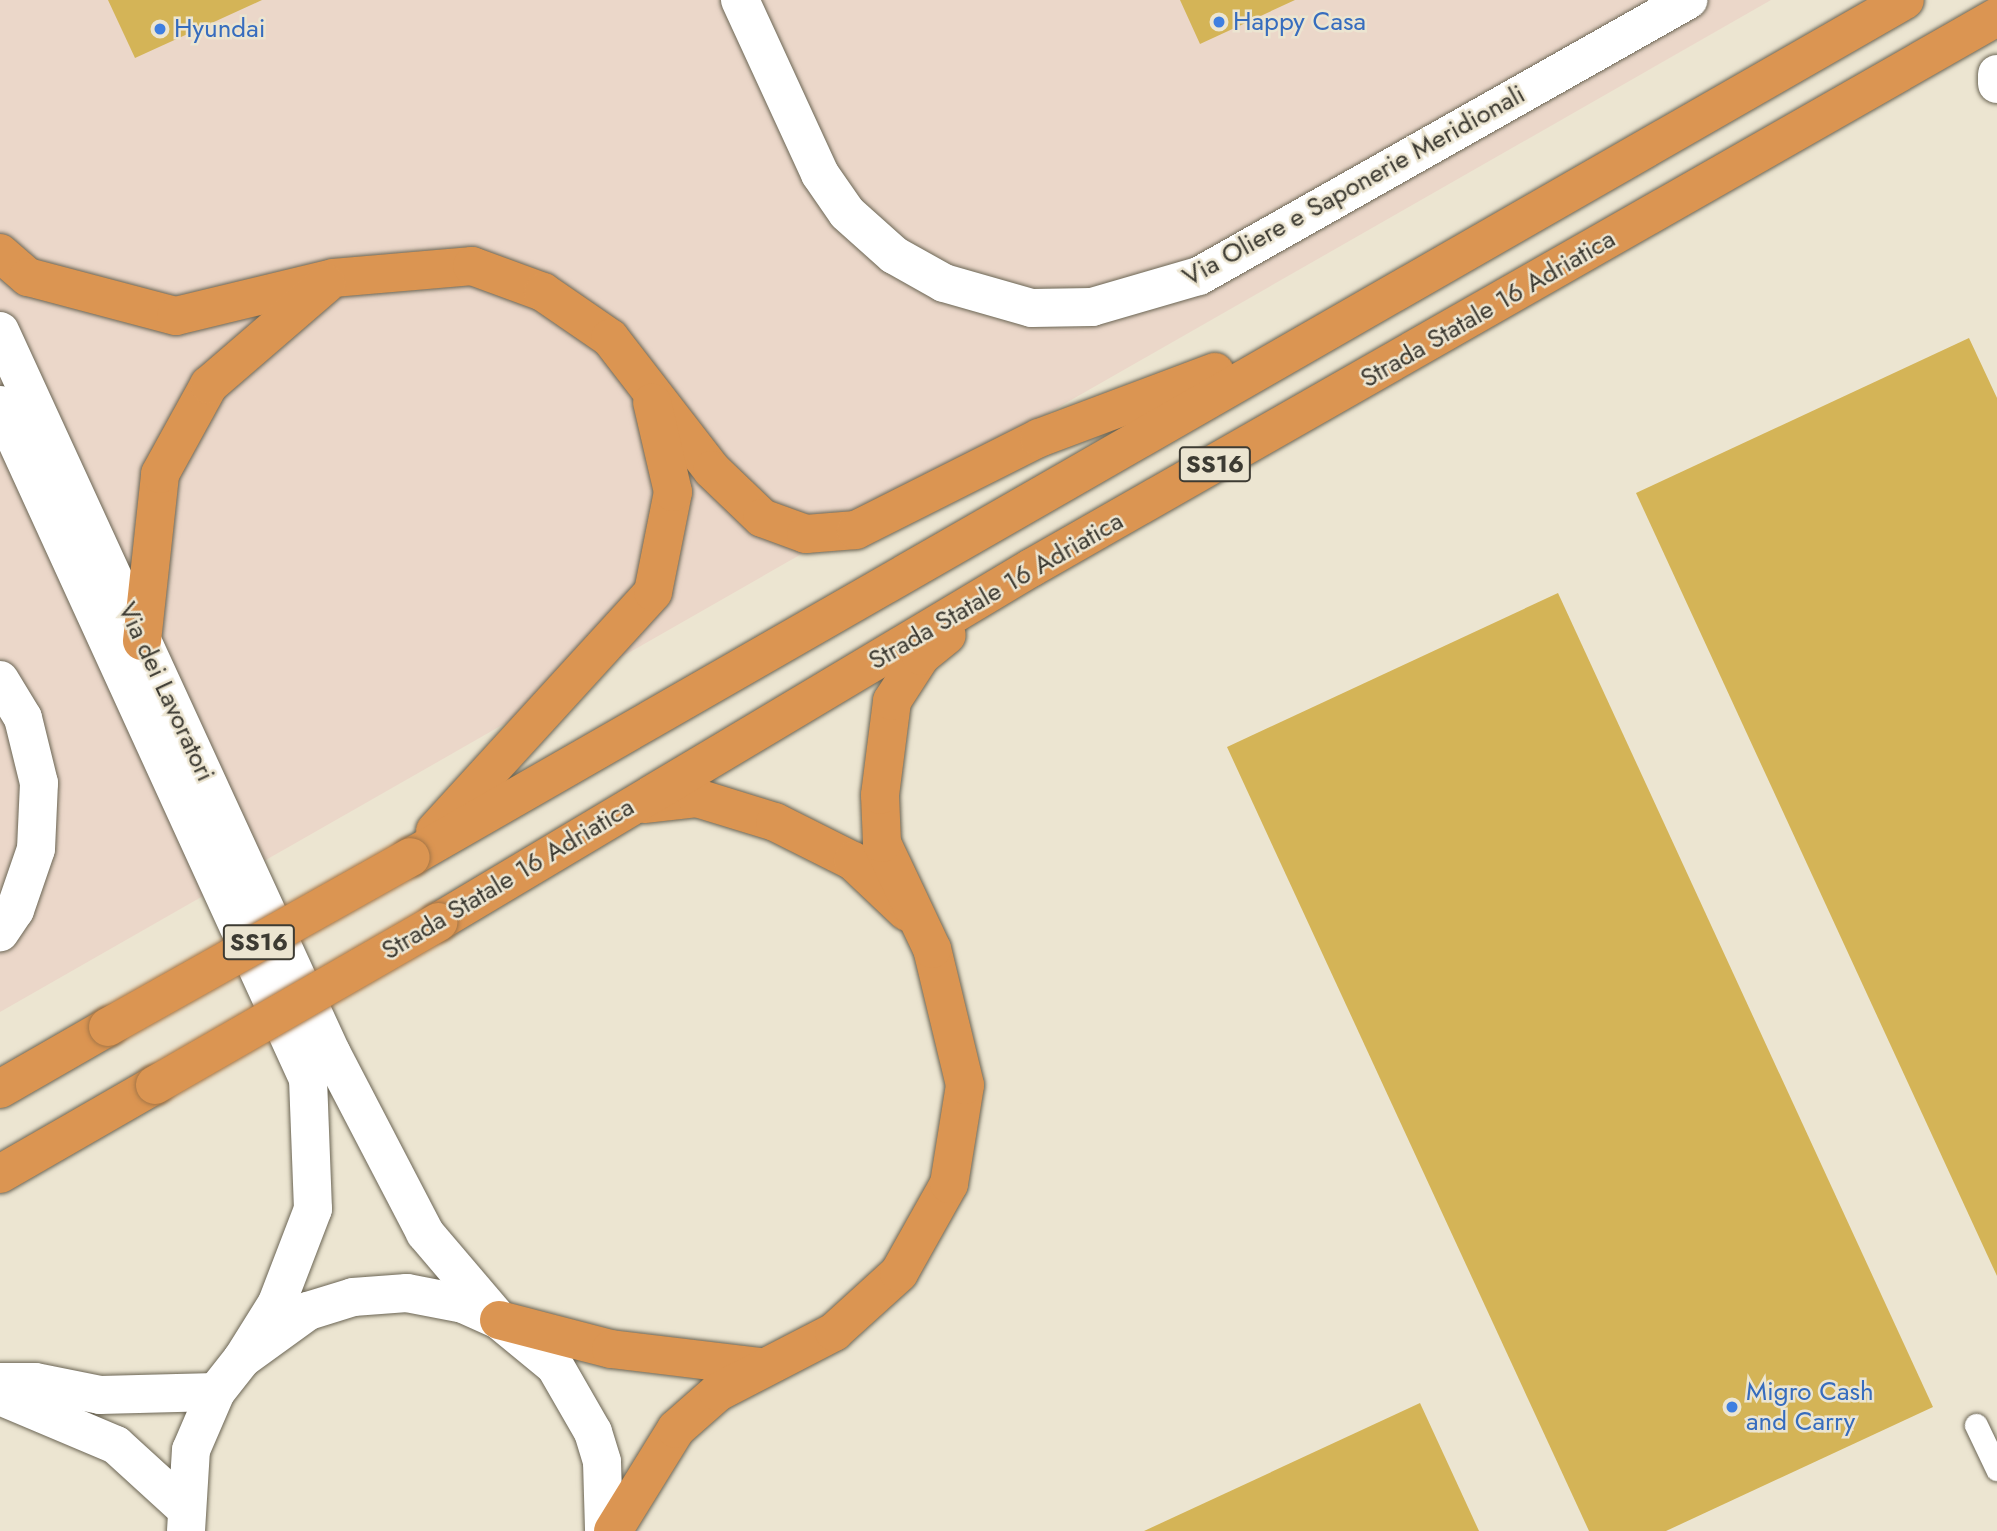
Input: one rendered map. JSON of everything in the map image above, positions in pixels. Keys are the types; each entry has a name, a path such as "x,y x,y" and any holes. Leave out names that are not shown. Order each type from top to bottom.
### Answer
{"highway":[{"name":"SS16","path":"0,1089 411,857 1322,331 1905,0"},
{"name":"Strada Statale 16 Adriatica","path":"0,1174 438,922 1031,568 1997,17"},
{"path":"0,253 28,277 176,316 333,278 484,270 543,292 610,338 712,470 762,518 806,534 856,530 1040,438 1322,331"},
{"path":"142,641 159,474 209,385 333,278"},
{"path":"411,857 653,592 673,492 649,390"},
{"path":"613,1531 676,1429 759,1367 834,1332 899,1273 949,1184 965,1085 932,949 882,843 880,795 892,701 921,656 1031,568"},
{"path":"631,806 696,798 775,822 853,861 901,904 932,949"},
{"path":"499,1320 611,1349 759,1367"}],"main road":[{"name":"Via Oliere e Saponerie Meridionali","path":"740,0 820,174 847,213 894,255 944,283 1032,308 1092,307 1199,276 1688,0"},
{"path":"1997,74 1997,84"},
{"name":"Via dei Lavoratori","path":"0,331 142,641 320,1066"},
{"name":"Via dei Lavoratori","path":"0,405 320,1066"},
{"path":"0,680 23,718 39,783 36,849 15,910 0,932"},
{"path":"320,1066 425,1233 499,1320 537,1347 578,1399 602,1462 604,1531"},
{"path":"185,1519 191,1450 216,1392 242,1359 277,1303 313,1209 320,1066"},
{"path":"242,1359 293,1319 353,1297 431,1296 499,1320"},
{"path":"0,1382 35,1382 100,1395 216,1392"},
{"path":"0,1396 116,1445 185,1519"}],"lane":[{"path":"1976,1425 1997,1469"}],"shaded area":[{"path":"0,0 1771,0 0,1012"}],"building":[{"name":"Hyundai","path":"108,0 262,0 135,58"},
{"name":"Happy Casa","path":"1180,0 1295,0 1200,44"},
{"path":"1969,338 1997,398 1997,1276 1636,493"},
{"path":"1558,593 1933,1407 1666,1531 1589,1531 1227,747"},
{"path":"1420,1403 1479,1531 1144,1531"}],"place":[{"name":"Happy Casa","path":"1219,22"},
{"name":"Hyundai","path":"160,29"},
{"name":"Migro Cash and Carry","path":"1732,1407"}]}
